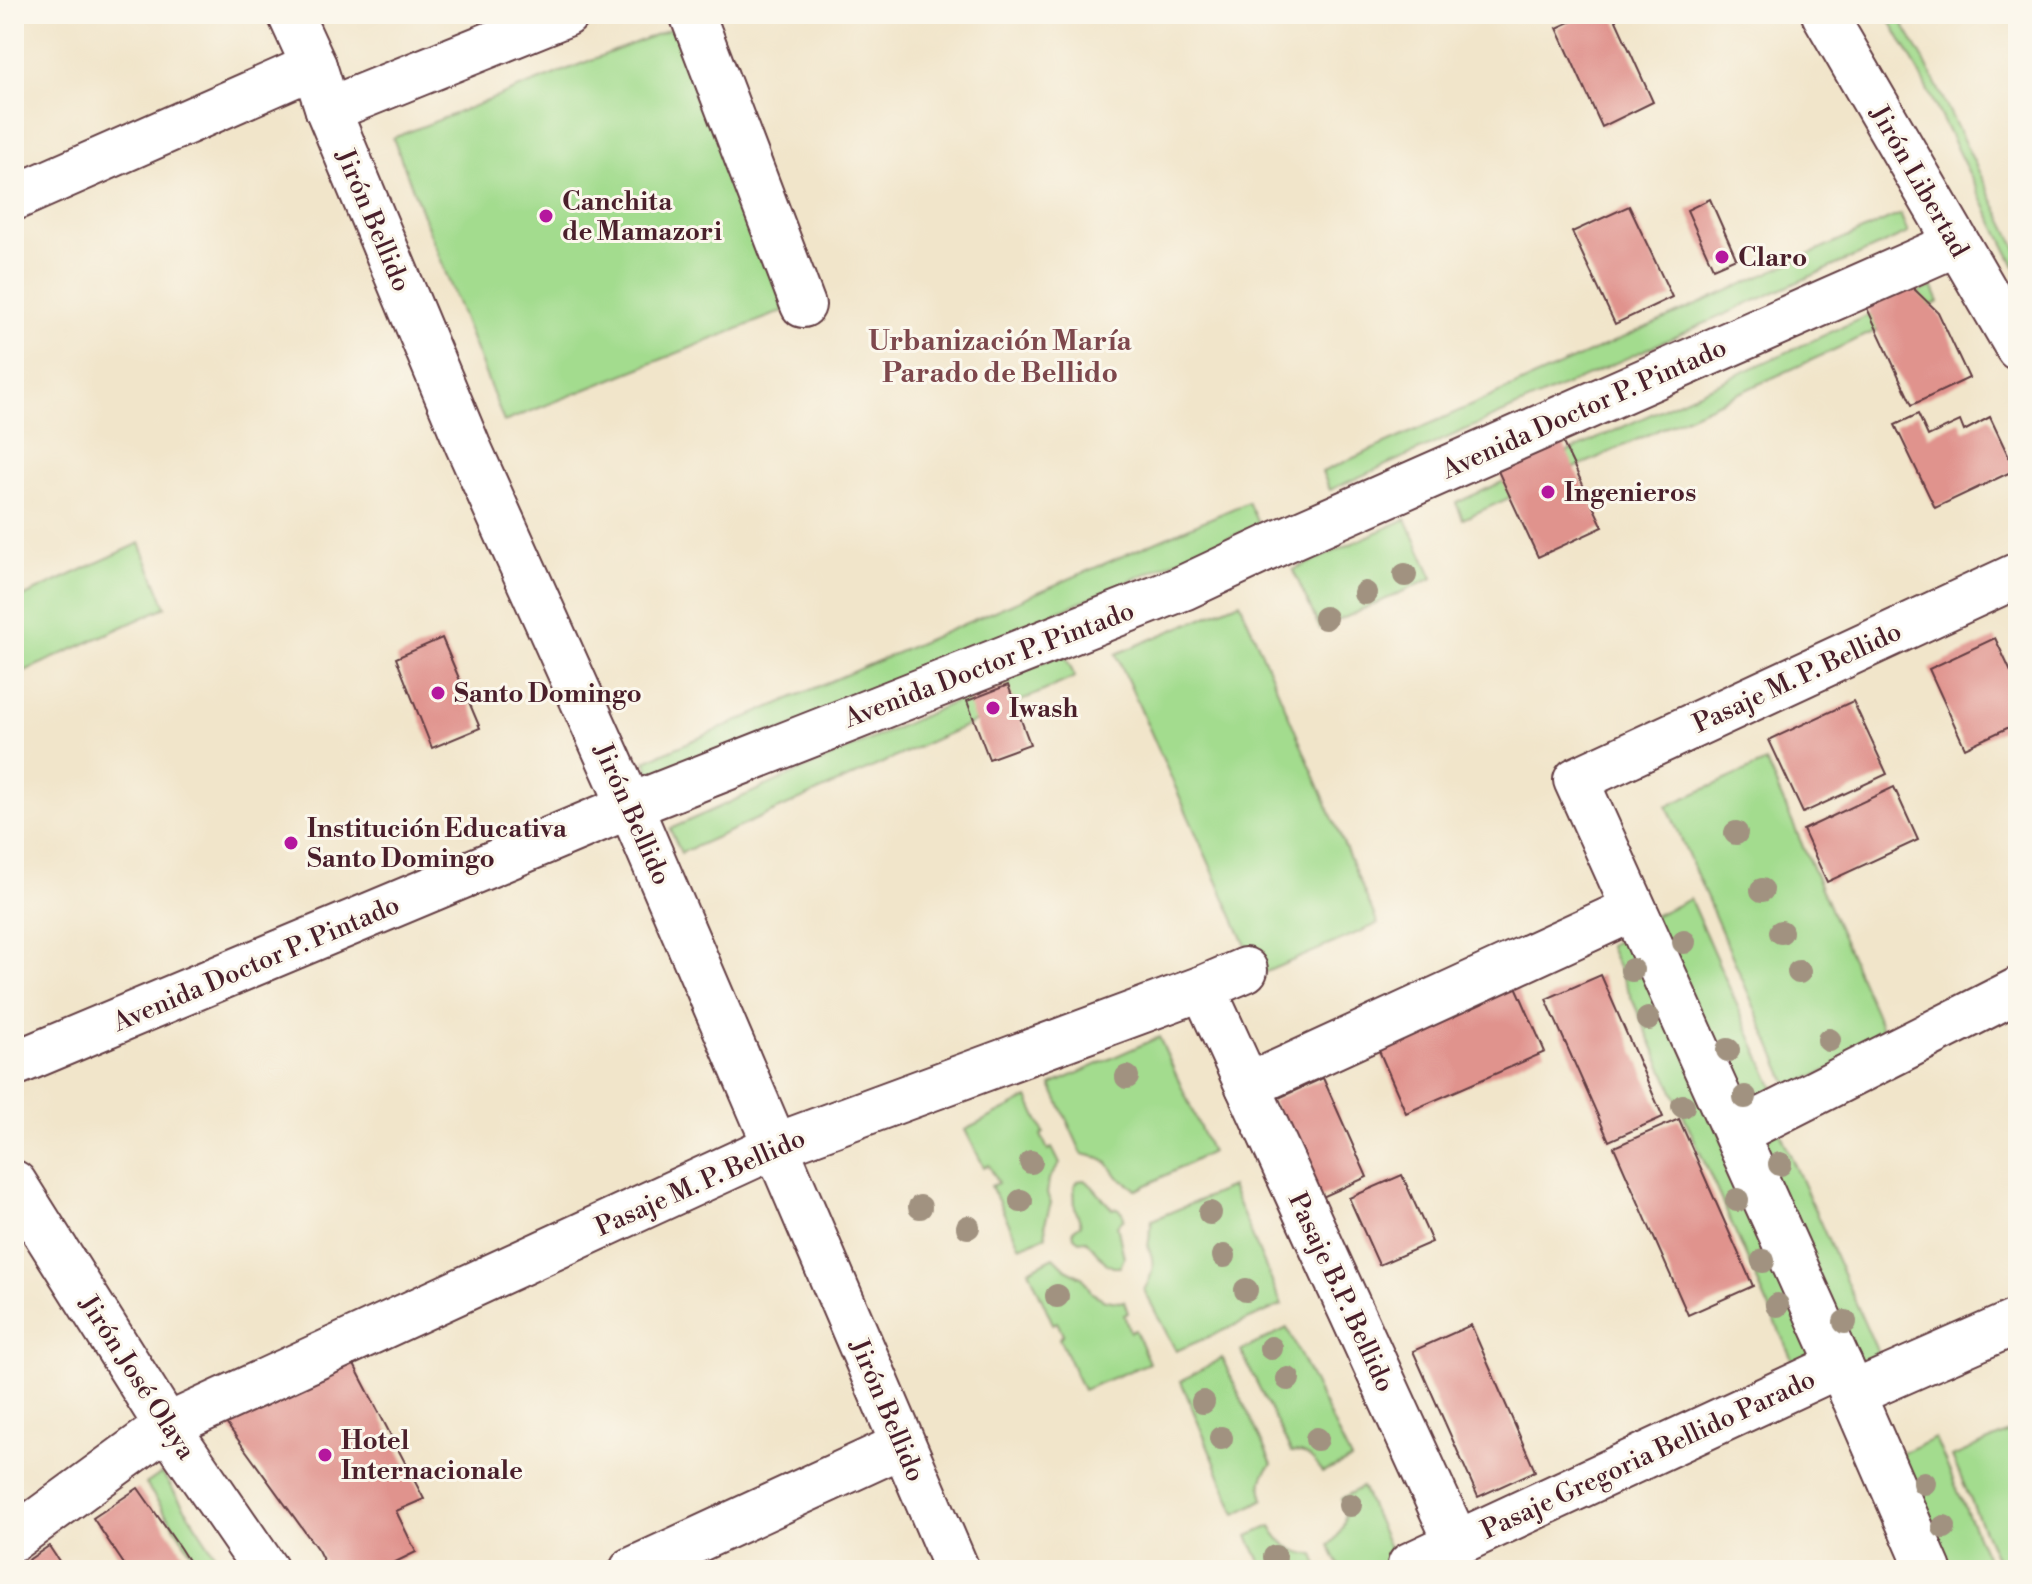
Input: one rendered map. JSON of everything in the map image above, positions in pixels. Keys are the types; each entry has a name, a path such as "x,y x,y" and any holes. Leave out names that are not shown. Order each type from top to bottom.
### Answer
{"street":[{"name":"Jirón Bellido","path":"290,14 468,446 630,806 957,1570"},
{"path":"328,110 566,14"},
{"path":"692,14 803,305"},
{"name":"Jirón Libertad","path":"1824,14 2018,348"},
{"path":"14,198 314,66"},
{"name":"Avenida Doctor P. Pintado","path":"14,1064 630,806 1183,588 1956,244"},
{"name":"Pasaje M. P. Bellido","path":"1633,909 1576,780 2018,575"},
{"path":"1248,1086 1633,909 1736,1133 1929,1570"},
{"name":"Pasaje M. P. Bellido","path":"14,1538 167,1426 775,1146 1245,970"},
{"name":"Pasaje B.P. Bellido","path":"1203,988 1457,1543"},
{"path":"1736,1133 2018,990"},
{"name":"Jirón José Olaya","path":"14,1183 167,1426 266,1570"},
{"name":"Pasaje Gregoria Bellido Parado","path":"1457,1543 1846,1380 2018,1321"},
{"path":"632,1570 903,1445"},
{"path":"1412,1570 1410,1565 1457,1543"}],"green space":[{"path":"1886,14 1897,14 1924,60 2018,251 2018,272 1915,65"},
{"path":"675,27 786,310 504,422 393,138"},
{"path":"1900,214 1908,233 1330,490 1322,472"},
{"path":"1932,286 1939,302 1463,519 1456,503"},
{"path":"1248,502 1259,525 655,785 645,761"},
{"path":"1406,519 1433,578 1320,629 1293,570"},
{"path":"140,543 166,607 14,676 14,601"},
{"path":"1240,602 1378,924 1259,975 1116,654"},
{"path":"1064,653 1075,677 681,853 670,829"},
{"path":"1766,762 1889,1044 1789,1087 1667,806"},
{"path":"1690,899 1780,1102 1738,1120 1649,918"},
{"path":"1632,934 1821,1361 1797,1371 1608,945"},
{"path":"1159,1037 1211,1152 1137,1190 1118,1177 1108,1163 1082,1154 1051,1085"},
{"path":"1028,1098 1048,1150 1052,1148 1060,1164 1049,1179 1047,1194 1051,1203 1045,1223 1046,1236 1020,1247 991,1186 998,1183 989,1165 984,1167 965,1130"},
{"path":"1777,1125 1878,1353 1850,1365 1749,1138"},
{"path":"1084,1180 1112,1209 1118,1208 1123,1212 1124,1219 1117,1225 1124,1258 1120,1267 1106,1263 1086,1240 1079,1241 1074,1237 1073,1230 1081,1224 1075,1208 1074,1186"},
{"path":"1231,1187 1282,1305 1176,1351 1144,1290 1152,1268 1148,1247 1152,1220"},
{"path":"1054,1257 1066,1269 1083,1278 1092,1293 1105,1300 1124,1301 1128,1313 1124,1315 1130,1332 1135,1330 1149,1363 1083,1390 1059,1338 1063,1334 1057,1322 1053,1324 1029,1270"},
{"path":"1287,1328 1351,1460 1322,1473 1310,1457 1291,1452 1241,1351"},
{"path":"1222,1358 1272,1464 1262,1480 1264,1499 1236,1514 1181,1381"},
{"path":"2018,1428 2018,1570 2001,1570 1952,1457"},
{"path":"1935,1438 1992,1570 1934,1570 1887,1460"},
{"path":"162,1473 225,1570 203,1570 146,1484"},
{"path":"1362,1487 1399,1570 1341,1570 1329,1545 1344,1524 1345,1512 1341,1499"},
{"path":"1271,1526 1288,1546 1314,1555 1320,1570 1264,1570 1248,1536"}],"building":[{"path":"1587,14 1613,14 1653,102 1602,127 1557,28"},
{"path":"1710,199 1736,258 1713,268 1687,210"},
{"path":"1629,206 1672,297 1615,324 1572,232"},
{"path":"1911,286 1938,312 1969,378 1912,405 1866,306"},
{"path":"1918,414 1928,436 1960,421 1964,431 1990,417 2015,470 1935,508 1895,425"},
{"path":"1562,441 1603,527 1538,557 1498,471"},
{"name":"Santo Domingo","path":"442,638 480,728 432,748 396,658"},
{"path":"1995,638 2018,687 2018,723 1965,748 1929,669"},
{"path":"1008,685 1030,744 989,759 967,701"},
{"path":"1853,701 1887,774 1803,813 1769,740"},
{"path":"1894,787 1918,840 1827,882 1803,830"},
{"path":"1601,975 1663,1117 1609,1141 1546,999"},
{"path":"1515,984 1545,1052 1406,1113 1377,1046"},
{"path":"1323,1078 1367,1177 1316,1200 1272,1101"},
{"path":"1679,1119 1753,1286 1688,1315 1614,1147"},
{"path":"1402,1175 1432,1242 1379,1265 1349,1198"},
{"path":"1471,1325 1535,1471 1478,1497 1413,1351"},
{"name":"Hotel Internacionale","path":"349,1355 424,1499 396,1511 416,1552 379,1570 328,1570 318,1550 218,1412"},
{"path":"138,1488 194,1570 128,1570 93,1518"},
{"path":"49,1546 65,1570 29,1570 24,1563"}],"place":[{"name":"Canchita de Mamazori","path":"546,216"},
{"name":"Claro","path":"1722,257"},
{"name":"Ingenieros","path":"1548,492"},
{"name":"Santo Domingo","path":"438,693"},
{"name":"Iwash","path":"993,708"},
{"name":"Institución Educativa Santo Domingo","path":"291,843"},
{"name":"Hotel Internacionale","path":"325,1455"}],"district":[{"name":"Urbanización María Parado de Bellido","path":"1000,356"}]}
